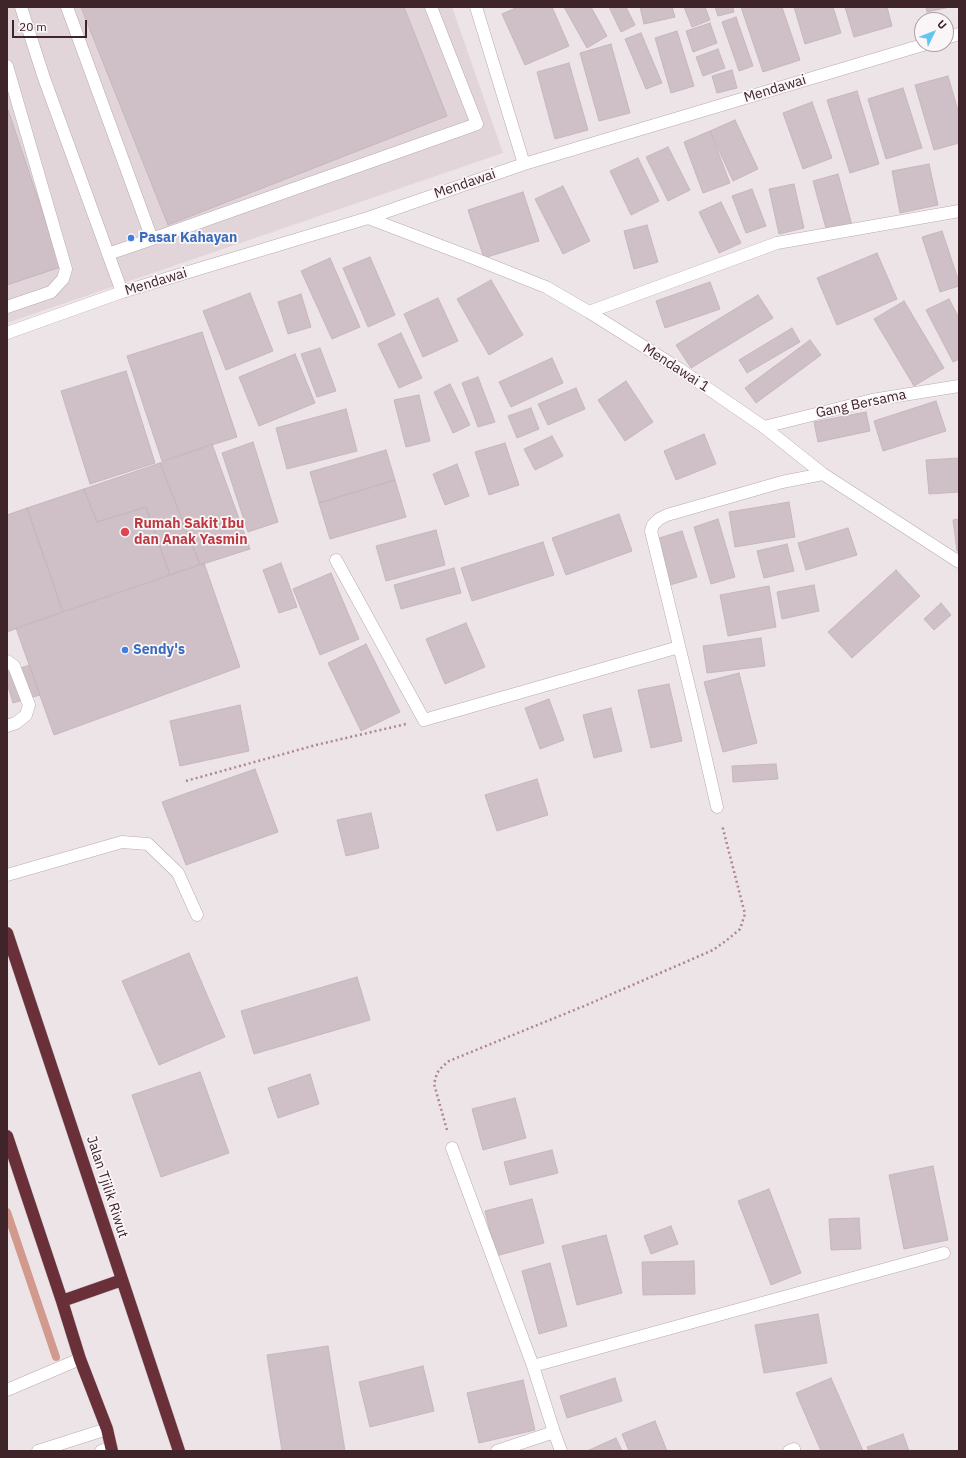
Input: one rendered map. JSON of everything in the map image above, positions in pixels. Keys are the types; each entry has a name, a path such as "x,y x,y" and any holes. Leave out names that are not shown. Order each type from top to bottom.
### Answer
{"highway":[{"name":"Jalan Tjilik Riwut","path":"7,933 179,1451"},
{"path":"7,1136 80,1359 107,1429 108,1450"},
{"path":"62,1301 122,1280"}],"street":[{"path":"21,7 44,78 122,292"},
{"path":"67,7 152,239"},
{"path":"108,254 477,124 431,7"},
{"path":"476,7 524,164"},
{"name":"Mendawai","path":"7,333 122,292 368,218 524,164 914,48"},
{"path":"7,66 66,269 63,279 51,292 7,307"},
{"path":"589,312 777,243 959,211"},
{"name":"Mendawai 1","path":"368,218 546,287 589,312 678,368 764,427 823,474 959,562"},
{"name":"Gang Bersama","path":"764,427 872,400 959,386"},
{"path":"717,807 651,531 653,525 659,519 668,515 782,482 823,474"},
{"path":"336,560 424,720 679,647"},
{"path":"7,661 14,666 29,705 26,715 16,723 7,726"},
{"path":"7,875 122,842 148,844 178,873 197,915"},
{"path":"452,1148 533,1366 561,1451"},
{"path":"533,1366 944,1253"},
{"path":"7,1390 80,1359"},
{"path":"38,1451 107,1429"},
{"path":"497,1451 554,1432"}],"path":[{"path":"186,781 316,745 424,720"},
{"path":"452,1148 434,1084 437,1073 449,1061 589,1004 713,950 740,929 745,914 717,807"}],"shaded area":[{"name":"Pasar Kahayan","path":"7,7 452,7 503,153 7,323"}],"building":[{"path":"81,7 404,7 447,116 168,225"},
{"path":"518,7 552,7 569,46 525,65 502,14"},
{"path":"564,7 591,7 607,36 587,48"},
{"path":"609,7 626,7 635,25 621,32"},
{"path":"640,7 672,7 675,17 644,24"},
{"path":"684,7 705,7 710,20 692,27"},
{"path":"715,7 733,7 734,12 718,16"},
{"path":"741,7 782,7 800,60 763,72"},
{"path":"794,7 833,7 841,33 805,44"},
{"path":"845,7 887,7 892,26 854,37"},
{"path":"926,7 950,7 927,12"},
{"path":"736,17 753,66 739,71 722,22"},
{"path":"710,23 717,43 693,52 686,31"},
{"path":"677,31 694,86 671,93 655,38"},
{"path":"641,33 662,83 646,89 625,39"},
{"path":"611,44 630,113 599,121 580,53"},
{"path":"718,49 725,68 703,76 696,57"},
{"path":"569,63 588,130 555,139 537,72"},
{"path":"732,70 737,88 717,93 712,76"},
{"path":"948,76 959,114 959,143 934,150 915,85"},
{"path":"903,88 922,148 886,159 868,99"},
{"path":"857,91 879,164 850,173 827,100"},
{"path":"812,102 832,158 803,169 783,113"},
{"path":"7,107 61,267 7,285"},
{"path":"735,120 758,169 733,181 710,131"},
{"path":"710,131 730,183 703,193 684,142"},
{"path":"668,147 690,190 668,201 646,157"},
{"path":"638,158 659,201 631,215 610,171"},
{"path":"929,164 938,205 900,213 892,171"},
{"path":"838,174 852,225 827,232 813,181"},
{"path":"794,184 804,228 779,234 769,189"},
{"path":"563,186 590,241 563,254 535,199"},
{"path":"752,189 766,226 746,233 732,196"},
{"path":"523,192 539,241 484,258 468,210"},
{"path":"721,202 741,243 719,253 699,212"},
{"path":"647,225 658,262 634,269 624,231"},
{"path":"942,231 959,286 940,292 922,237"},
{"path":"877,253 897,299 837,325 817,278"},
{"path":"370,257 395,315 368,327 343,268"},
{"path":"330,258 360,327 332,339 301,271"},
{"path":"491,280 523,335 489,355 457,299"},
{"path":"710,282 720,309 665,328 656,301"},
{"path":"250,293 273,351 226,370 203,311"},
{"path":"301,294 311,327 288,334 278,302"},
{"path":"758,295 773,318 691,368 676,345"},
{"path":"438,298 458,341 423,357 404,314"},
{"path":"949,299 959,318 959,359 953,362 926,310"},
{"path":"904,301 944,368 914,386 874,319"},
{"path":"792,328 800,342 747,373 739,360"},
{"path":"202,332 237,437 162,461 127,356"},
{"path":"401,333 422,378 399,388 378,344"},
{"path":"810,340 821,355 756,403 745,388"},
{"path":"320,348 336,391 317,397 301,354"},
{"path":"295,354 315,403 259,426 239,377"},
{"path":"552,358 563,383 511,407 499,382"},
{"path":"126,371 155,463 90,484 61,391"},
{"path":"478,377 495,422 478,427 462,383"},
{"path":"626,381 653,422 625,441 598,400"},
{"path":"450,384 470,425 453,433 434,392"},
{"path":"576,388 585,409 548,425 538,404"},
{"path":"419,395 430,441 406,447 394,400"},
{"path":"936,401 946,431 883,451 874,421"},
{"path":"531,408 539,429 517,438 508,416"},
{"path":"346,409 357,451 287,469 276,428"},
{"path":"866,412 870,431 818,442 814,422"},
{"path":"704,434 716,464 676,480 664,451"},
{"path":"552,436 563,456 535,470 524,449"},
{"path":"253,442 278,522 248,532 222,453"},
{"path":"505,443 519,485 489,495 475,452"},
{"path":"212,444 250,549 200,565 160,463"},
{"path":"386,450 395,480 319,503 310,472"},
{"path":"959,458 959,492 929,494 926,460"},
{"path":"160,463 200,565 170,575 146,507 97,522 84,489"},
{"path":"457,464 469,496 445,505 433,474"},
{"path":"395,480 406,517 330,539 319,503"},
{"path":"84,489 97,522 146,507 170,575 63,612 27,508"},
{"path":"789,502 795,537 735,547 729,512"},
{"path":"27,508 63,612 7,632 7,515"},
{"path":"619,514 632,551 566,575 552,538"},
{"path":"718,519 735,577 711,584 694,527"},
{"path":"959,519 959,551 957,551 953,520"},
{"path":"848,528 857,555 806,570 798,543"},
{"path":"436,530 445,565 386,581 376,546"},
{"path":"682,531 697,577 670,585 656,539"},
{"path":"543,542 554,575 472,601 461,568"},
{"path":"787,544 794,571 764,578 757,551"},
{"path":"204,563 240,667 54,735 16,628"},
{"path":"281,563 297,607 279,613 263,570"},
{"path":"454,568 461,593 401,609 394,585"},
{"path":"896,570 920,596 852,658 828,632"},
{"path":"331,573 359,639 320,655 293,589"},
{"path":"814,585 819,611 782,619 777,592"},
{"path":"769,586 776,627 728,636 720,595"},
{"path":"941,603 951,615 934,630 924,619"},
{"path":"466,623 485,667 445,684 426,639"},
{"path":"761,638 765,666 707,673 703,646"},
{"path":"366,644 400,712 361,731 328,663"},
{"path":"30,665 40,695 13,703 7,683 7,672"},
{"path":"739,673 757,743 723,752 704,682"},
{"path":"669,684 682,741 651,748 638,690"},
{"path":"549,699 564,740 540,749 525,708"},
{"path":"240,705 249,751 180,766 170,721"},
{"path":"611,708 622,751 594,758 583,715"},
{"path":"776,764 778,779 733,782 732,766"},
{"path":"255,769 278,832 186,865 162,802"},
{"path":"537,779 548,815 497,831 485,795"},
{"path":"371,813 379,848 346,856 337,820"},
{"path":"189,953 225,1037 159,1065 122,981"},
{"path":"357,977 370,1020 254,1054 241,1011"},
{"path":"200,1072 229,1153 161,1177 132,1095"},
{"path":"310,1074 319,1104 278,1118 268,1088"},
{"path":"515,1098 526,1138 483,1150 472,1109"},
{"path":"552,1150 558,1173 510,1185 504,1162"},
{"path":"933,1166 948,1240 904,1249 889,1175"},
{"path":"769,1189 801,1273 771,1285 738,1201"},
{"path":"532,1199 544,1243 496,1256 485,1211"},
{"path":"859,1218 861,1249 831,1250 829,1219"},
{"path":"671,1226 678,1244 651,1254 644,1236"},
{"path":"606,1235 622,1293 577,1305 562,1246"},
{"path":"694,1261 695,1294 643,1295 642,1262"},
{"path":"550,1263 567,1326 539,1334 522,1271"},
{"path":"818,1314 827,1363 764,1373 755,1325"},
{"path":"328,1346 345,1451 282,1451 267,1355"},
{"path":"423,1366 434,1411 370,1427 359,1382"},
{"path":"615,1378 622,1401 567,1418 560,1396"},
{"path":"831,1378 863,1451 821,1451 796,1393"},
{"path":"523,1380 535,1430 479,1443 467,1393"},
{"path":"655,1421 667,1451 629,1451 622,1434"},
{"path":"903,1434 909,1451 869,1451 867,1447"},
{"path":"616,1438 622,1451 587,1451"}],"waterway":[{"path":"7,1212 56,1357"}],"place":[{"name":"Pasar Kahayan","path":"131,238"},
{"name":"Rumah Sakit Ibu dan Anak Yasmin","path":"125,532"},
{"name":"Sendy's","path":"125,650"}]}
